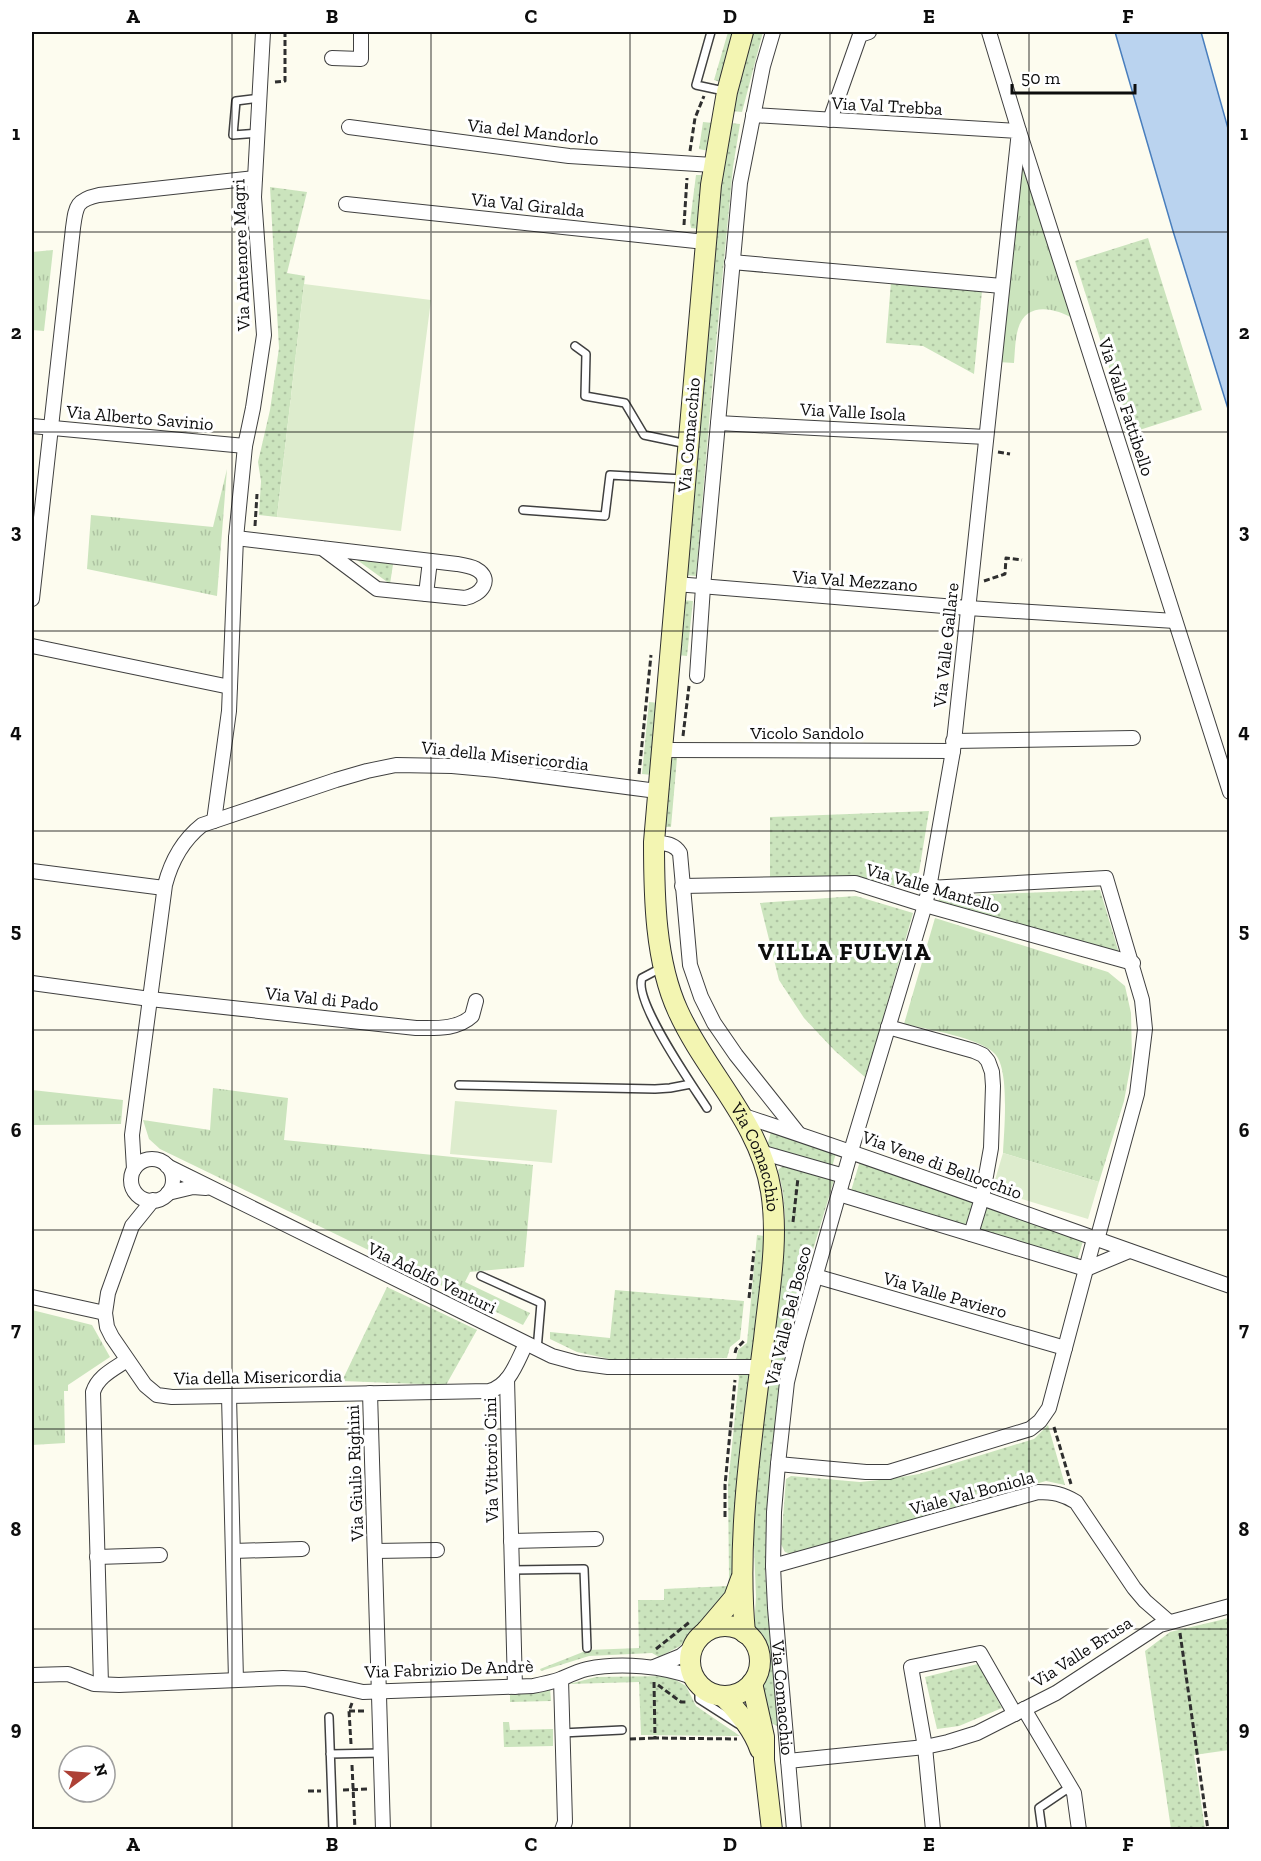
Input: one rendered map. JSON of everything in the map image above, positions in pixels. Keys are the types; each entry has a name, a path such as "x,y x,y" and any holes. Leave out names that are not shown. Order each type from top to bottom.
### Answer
{"main road":[{"name":"Via Comacchio","path":"743,32 727,92 713,165 676,584 671,750 657,791 654,842 656,904 664,967 672,998 686,1027 741,1115 760,1152 771,1191 774,1232 772,1267 749,1460 743,1568 745,1633"},
{"name":"Via Comacchio","path":"692,1647 696,1639 706,1631 734,1598 743,1568"},
{"name":"Via Comacchio","path":"698,1688 723,1696 739,1693 757,1677 760,1665 758,1648 753,1638 740,1628 727,1625 706,1631"},
{"path":"692,1647 690,1670 698,1688"},
{"name":"Via Comacchio","path":"752,1683 764,1737 772,1830"},
{"name":"Via Comacchio","path":"723,1696 739,1711 753,1733 765,1760"}],"street":[{"name":"Via Antenore Magri","path":"245,446 264,335 254,197 263,32"},
{"path":"332,58 361,59 361,32"},
{"name":"Via Comacchio","path":"693,680 740,183 763,66 773,32"},
{"path":"830,120 860,34 869,32"},
{"name":"Via Valle Fattibello","path":"989,32 1230,792"},
{"name":"Via Val Trebba","path":"753,115 1019,131"},
{"name":"Via del Mandorlo","path":"349,127 569,156 713,165"},
{"name":"Via Valle Gallare","path":"851,1151 925,905 953,746 1019,131"},
{"path":"32,599 73,228 78,203 90,197 255,178"},
{"name":"Via Val Giralda","path":"346,204 705,242"},
{"path":"732,262 1002,286"},
{"name":"Via Valle Isola","path":"718,423 986,437"},
{"name":"Via Alberto Savinio","path":"32,426 245,446"},
{"path":"214,821 226,736 237,538 245,446"},
{"path":"237,538 322,548 430,561 457,564 477,569 483,575 484,585 480,592 465,598 377,589 322,548"},
{"path":"426,594 430,561"},
{"name":"Via Val Mezzano","path":"676,584 968,608 1175,621"},
{"path":"32,646 230,687"},
{"name":"Vicolo Sandolo","path":"671,750 953,746 1133,738"},
{"name":"Via della Misericordia","path":"132,1226 131,1178 134,1169 132,1145 164,888 170,869 187,839 202,825 336,780 396,765 435,765 496,770 657,791"},
{"name":"Via Comacchio","path":"654,842 676,847 680,853 690,965 701,998 714,1023 736,1054 798,1133"},
{"path":"32,871 164,888"},
{"name":"Via Valle Mantello","path":"928,888 1106,878 1133,963 1145,1014 1144,1046 1137,1094 1095,1239"},
{"name":"Via Valle Mantello","path":"682,886 855,883 1133,963"},
{"path":"32,983 150,999"},
{"name":"Via Val di Pado","path":"150,999 416,1028 448,1027 468,1020 472,1016 476,1001"},
{"path":"888,1027 974,1051 983,1055 988,1061 993,1086 991,1148 982,1198 970,1234"},
{"name":"Via Vene di Bellocchio","path":"741,1115 851,1151 1230,1286"},
{"path":"134,1124 141,1145 153,1159"},
{"name":"Via Valle Bel Bosco","path":"773,1566 774,1512 787,1382 796,1341 851,1151"},
{"path":"760,1152 844,1176"},
{"path":"134,1169 140,1162 159,1160 172,1174 168,1192"},
{"name":"Via Adolfo Venturi","path":"167,1166 532,1347"},
{"path":"132,1188 144,1199 153,1200"},
{"name":"Via Adolfo Venturi","path":"168,1192 211,1188"},
{"name":"Via della Misericordia","path":"168,1192 163,1197 153,1200 132,1226 108,1293 105,1313 106,1323 112,1337 145,1385 157,1395 172,1397 478,1392 497,1389 507,1379"},
{"path":"839,1194 1086,1269 1129,1251"},
{"path":"778,1464 866,1473 889,1472 1030,1430 1049,1408 1095,1239"},
{"name":"Via Valle Paviero","path":"815,1276 1065,1348"},
{"path":"32,1296 105,1313"},
{"path":"507,1379 532,1347 579,1364 608,1367 760,1367"},
{"path":"101,1684 93,1392 94,1386 104,1376 127,1360"},
{"name":"Via Vittorio Cini","path":"507,1379 515,1687"},
{"name":"Via Giulio Righini","path":"370,1394 383,1830"},
{"path":"229,1396 236,1680"},
{"name":"Viale Val Boniola","path":"773,1566 1038,1492 1065,1495 1076,1502"},
{"path":"1076,1502 1134,1588 1145,1601 1173,1620 1230,1606"},
{"name":"Via Vittorio Cini","path":"511,1541 596,1539"},
{"path":"233,1551 302,1549"},
{"name":"Via Giulio Righini","path":"375,1551 437,1550"},
{"path":"97,1557 160,1555"},
{"name":"Via Comacchio","path":"773,1566 794,1830"},
{"name":"Via Valle Brusa","path":"788,1761 925,1747 977,1733 1056,1693 1149,1631 1173,1620"},
{"name":"Via Fabrizio De Andrè","path":"653,1675 692,1647"},
{"path":"933,1830 925,1747 911,1668 980,1653 1070,1786 1074,1794 1079,1830"},
{"name":"Via Fabrizio De Andrè","path":"32,1675 68,1674 94,1684 304,1679 363,1692 379,1692 533,1686 599,1667 653,1675 676,1671 698,1688"},
{"path":"561,1679 565,1822 562,1830"}],"lane":[{"path":"711,32 696,85 727,92"},
{"path":"258,133 233,135 236,101 260,98"},
{"path":"575,346 586,354 585,396 625,403 644,435 688,444"},
{"path":"523,510 605,516 610,475 685,479"},
{"name":"Via Comacchio","path":"664,967 642,978 641,988 661,1033 707,1108"},
{"path":"459,1084 655,1089 691,1084"},
{"name":"Via Adolfo Venturi","path":"481,1276 541,1303 532,1347"},
{"path":"512,1570 584,1569 587,1648"},
{"path":"698,1688 753,1733"},
{"path":"328,1717 333,1830"},
{"path":"562,1733 622,1730"},
{"path":"330,1754 381,1753"},
{"path":"1042,1830 1038,1808 1070,1786"}],"path":[{"path":"275,81 285,81 285,32"},
{"path":"970,582 979,583 1005,574 1006,558 1022,560"},
{"path":"671,750 685,724 693,680"},
{"path":"793,1227 800,1164"},
{"path":"1049,1408 1076,1502"},
{"path":"1173,1620 1208,1830"},
{"path":"653,1675 681,1702 698,1688"},
{"path":"308,1791 382,1788"},
{"path":"40,1830 74,1829"}],"green space":[{"path":"728,32 738,32 723,83 714,80"},
{"path":"753,32 763,32 742,112 731,111"},
{"path":"703,122 713,123 709,151 699,149"},
{"path":"729,123 740,124 733,167 696,576 684,575 721,164"},
{"path":"1021,151 1074,319 1058,312 1042,309 1027,314 1018,329 1014,363 998,362"},
{"path":"696,175 705,175 699,229 691,228 690,222"},
{"path":"270,187 307,192 287,273 305,276 277,517 259,515 261,481 258,462 270,410 279,348"},
{"path":"1148,238 1202,410 1130,433 1075,261"},
{"path":"53,250 44,331 32,330 32,252"},
{"path":"891,282 982,291 974,374 923,346 886,343"},
{"path":"304,284 431,300 401,531 277,517"},
{"path":"227,469 217,596 87,569 91,515 213,527"},
{"path":"349,554 394,558 390,584"},
{"path":"683,600 693,601 687,656 677,655"},
{"path":"649,702 659,703 652,775 642,774"},
{"path":"668,758 677,758 671,827 663,827"},
{"path":"929,811 919,872 895,886 858,877 770,879 770,817"},
{"path":"1100,890 1119,953 938,901 942,896"},
{"path":"856,896 913,913 866,1078 835,1051 804,1018 779,980 760,903"},
{"path":"935,918 1108,972 1125,986 1131,1013 1132,1058 1124,1101 1099,1182 1003,1153 1005,1116 1003,1073 995,1054 988,1048 966,1039 904,1024"},
{"path":"213,1088 288,1098 284,1140 533,1165 524,1267 470,1272 465,1282 530,1313 523,1325 160,1149 149,1139 143,1120 210,1130"},
{"path":"32,1090 123,1100 121,1124 32,1125"},
{"path":"455,1101 557,1110 552,1163 450,1154"},
{"path":"771,1132 836,1153 832,1167 767,1146"},
{"path":"1003,1153 1099,1182 1088,1219 992,1190"},
{"path":"860,1161 977,1201 969,1227 850,1194"},
{"path":"784,1165 834,1180 787,1336 775,1444 765,1572 781,1728 769,1722 759,1687 765,1667 764,1655 756,1639 754,1627 756,1597 753,1522 768,1369 784,1252 785,1217 778,1170"},
{"path":"986,1205 1083,1241 1077,1261 978,1232"},
{"path":"757,1235 765,1236 752,1366 735,1365 738,1350 747,1343"},
{"path":"387,1287 477,1330 446,1385 342,1381"},
{"path":"615,1290 744,1301 740,1339 730,1347 727,1358 610,1359 577,1352 550,1339 550,1332 610,1338"},
{"path":"32,1310 92,1325 110,1357 68,1385 68,1391 64,1391 65,1443 32,1445"},
{"path":"736,1370 752,1371 737,1581 680,1646 659,1657 652,1653 589,1656 541,1671 540,1669 588,1650 639,1648 638,1600 664,1600 664,1589 728,1586 728,1485 739,1377"},
{"path":"1048,1425 1065,1485 1046,1481 791,1554 785,1552 781,1544 786,1479 791,1476 860,1482 919,1474 1034,1439"},
{"path":"1229,1618 1229,1750 1194,1755 1205,1829 1171,1829 1145,1651 1170,1632"},
{"path":"978,1664 1002,1708 959,1726 937,1729 925,1677"},
{"path":"669,1676 686,1686 696,1706 740,1736 641,1735 639,1682 569,1684 596,1677"},
{"path":"550,1688 551,1701 510,1702 510,1694 539,1693"},
{"path":"503,1722 509,1722 510,1730 553,1729 553,1746 504,1747"}],"water":[{"path":"1115,32 1201,32 1229,132 1229,412 1173,231"}],"district":[{"name":"VILLA FULVIA","path":"845,952"}]}
